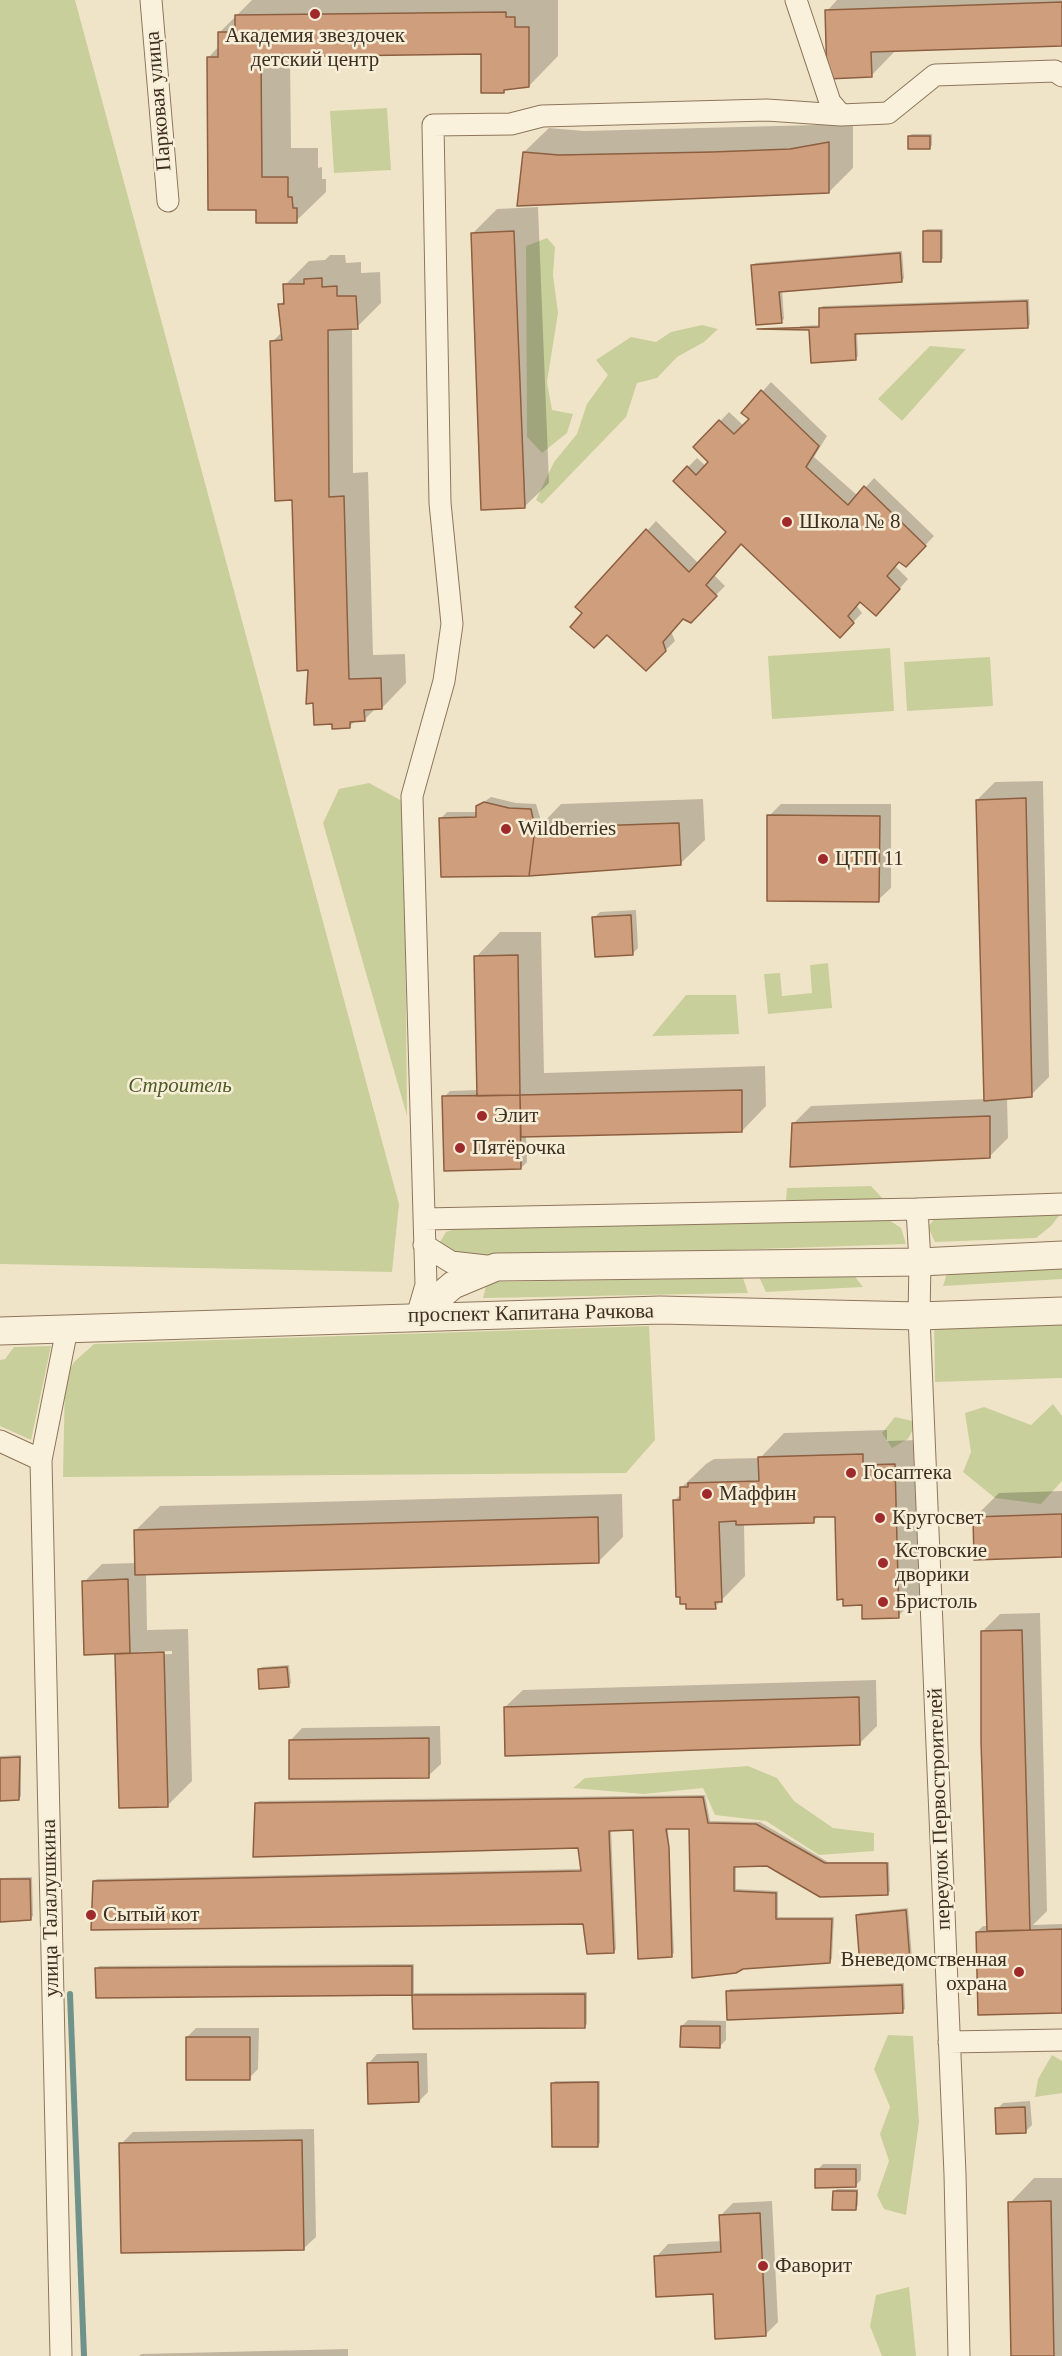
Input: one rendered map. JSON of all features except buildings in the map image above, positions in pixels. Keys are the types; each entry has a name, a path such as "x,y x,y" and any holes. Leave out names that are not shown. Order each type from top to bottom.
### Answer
{"street":[{"name":"Парковая улица","path":"151,0 168,201"},
{"path":"796,0 830,102 841,115"},
{"path":"417,1316 426,1285 412,796 444,681 452,624 440,503 433,125 512,124 542,116 767,110 841,115 888,113 935,75 1055,71 1062,76"},
{"path":"424,1219 1062,1204"},
{"name":"переулок Первостроителей","path":"917,1209 920,1262 919,1316 949,2042 959,2356"},
{"path":"424,1245 451,1262 496,1268 920,1262 1062,1255"},
{"path":"417,1316 453,1285 496,1268"},
{"name":"проспект Капитана Рачкова","path":"0,1331 660,1310 919,1316 1062,1311"},
{"name":"улица Талалушкина","path":"61,2356 40,1460 67,1329"},
{"path":"0,1442 40,1460"},
{"path":"949,2042 1062,2040"}],"green space":[{"name":"Строитель","path":"0,0 75,0 399,1204 392,1272 0,1264"},
{"path":"387,108 391,170 334,173 330,111"},
{"path":"547,238 555,247 553,275 558,313 547,382 552,410 573,414 567,433 542,453 527,437 526,246"},
{"path":"702,325 718,329 704,342 677,357 657,378 637,383 626,417 542,504 536,500 554,462 577,434 587,404 608,375 596,360 631,337 656,342 671,332"},
{"path":"930,346 966,349 902,421 878,399"},
{"path":"890,648 894,711 772,719 768,656"},
{"path":"990,657 993,706 907,711 904,662"},
{"path":"369,783 404,802 407,1116 323,823 339,789"},
{"path":"828,963 832,1008 768,1014 764,974 780,973 782,996 812,993 810,965"},
{"path":"686,995 736,995 739,1034 652,1036"},
{"path":"871,1186 884,1200 786,1200 787,1188"},
{"path":"1062,1212 1051,1226 1036,1238 935,1242 928,1227 938,1214"},
{"path":"883,1216 901,1228 906,1244 466,1259 450,1256 440,1242 446,1232 462,1227"},
{"path":"1062,1268 1062,1279 943,1286 948,1270"},
{"path":"849,1269 863,1287 766,1292 759,1277"},
{"path":"743,1278 748,1293 483,1298 487,1282"},
{"path":"1062,1317 1062,1378 935,1382 934,1321"},
{"path":"649,1326 655,1440 626,1473 63,1477 65,1379 74,1362 94,1344"},
{"path":"51,1346 31,1440 0,1426 0,1360 5,1359 14,1347"},
{"path":"1053,1404 1062,1416 1062,1481 1041,1504 995,1498 963,1472 971,1452 965,1413 984,1407 1031,1425"},
{"path":"895,1417 917,1422 908,1439 892,1448 882,1433"},
{"path":"748,1766 777,1778 794,1801 833,1828 874,1833 874,1851 819,1855 766,1821 715,1815 703,1788 644,1794 573,1788 585,1778"},
{"path":"888,2035 913,2036 919,2122 906,2215 884,2209 877,2195 889,2161 880,2134 890,2107 874,2069"},
{"path":"1052,2055 1062,2061 1062,2093 1035,2097 1038,2079"},
{"path":"909,2287 916,2356 882,2356 870,2326 876,2295"}],"waterway":[{"path":"70,1994 84,2356"}],"place":[{"name":"Академия звездочек детский центр","path":"315,14"},
{"name":"Школа № 8","path":"787,522"},
{"name":"Wildberries","path":"506,829"},
{"name":"ЦТП 11","path":"823,859"},
{"name":"Элит","path":"482,1116"},
{"name":"Пятёрочка","path":"460,1148"},
{"name":"Госаптека","path":"851,1473"},
{"name":"Маффин","path":"707,1494"},
{"name":"Кругосвет","path":"880,1518"},
{"name":"Кстовские дворики","path":"883,1563"},
{"name":"Бристоль","path":"883,1602"},
{"name":"Сытый кот","path":"91,1915"},
{"name":"Вневедомственная охрана","path":"1019,1972"},
{"name":"Фаворит","path":"763,2266"}]}
